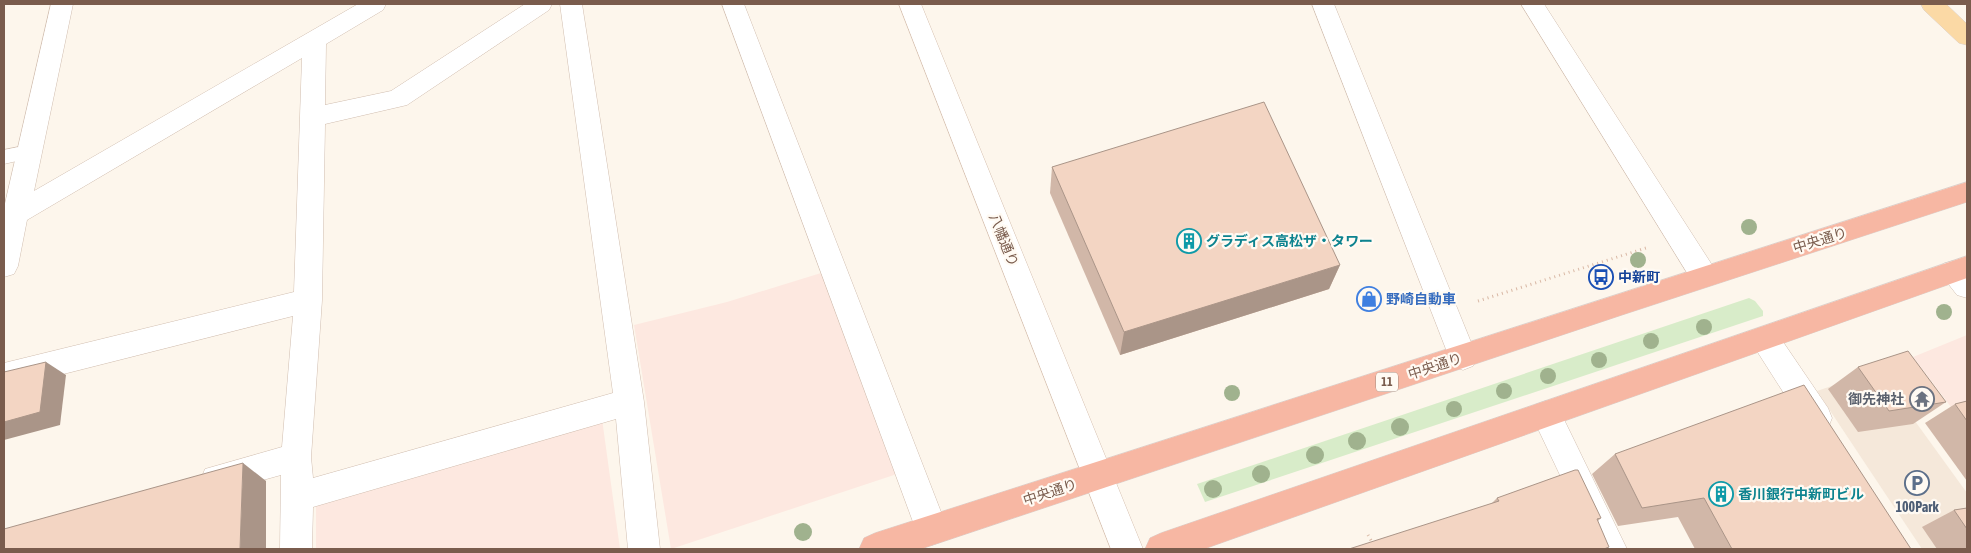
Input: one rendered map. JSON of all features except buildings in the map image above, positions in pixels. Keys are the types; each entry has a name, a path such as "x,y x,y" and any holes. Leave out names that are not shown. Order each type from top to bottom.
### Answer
{"highway":[{"name":"中央通り","path":"875,549 1463,357 1704,276 1967,192"},
{"path":"1161,549 1765,339 1962,275"}],"main road":[{"path":"1932,4 1967,37"}],"street":[{"path":"4,266 9,218 28,152 62,4"},
{"path":"9,218 314,40 352,10 375,4"},
{"path":"312,117 398,98 541,4"},
{"path":"571,4 629,402 644,549"},
{"path":"733,4 932,530"},
{"name":"八幡通り","path":"910,4 1127,549"},
{"path":"1323,4 1463,357"},
{"path":"1532,4 1704,276"},
{"path":"296,549 298,497 296,457 308,300 314,40"},
{"path":"4,376 308,300"},
{"path":"1765,339 1834,445"},
{"path":"298,497 629,402"},
{"path":"1546,414 1611,549"},
{"path":"192,485 296,457"}],"lane":[{"path":"4,157 28,152"}],"path":[{"path":"1470,304 1656,244"},
{"path":"1368,535 1376,549"}],"shaded area":[{"path":"821,273 897,474 671,549 634,325 727,302"},
{"path":"1967,335 1967,428 1913,357"},
{"path":"1878,370 1967,493 1967,549 1922,549 1817,391"},
{"path":"602,419 620,549 316,549 316,502"}],"green space":[{"path":"1749,298 1755,301 1763,311 1763,316 1205,502 1197,484"}],"place":[{"name":"グラディス高松ザ・タワー","path":"1189,241"},
{"name":"中新町","path":"1601,277"},
{"name":"野崎自動車","path":"1369,299"},
{"name":"御先神社","path":"1922,399"},
{"name":"100Park","path":"1917,483"},
{"name":"香川銀行中新町ビル","path":"1721,494"}]}
